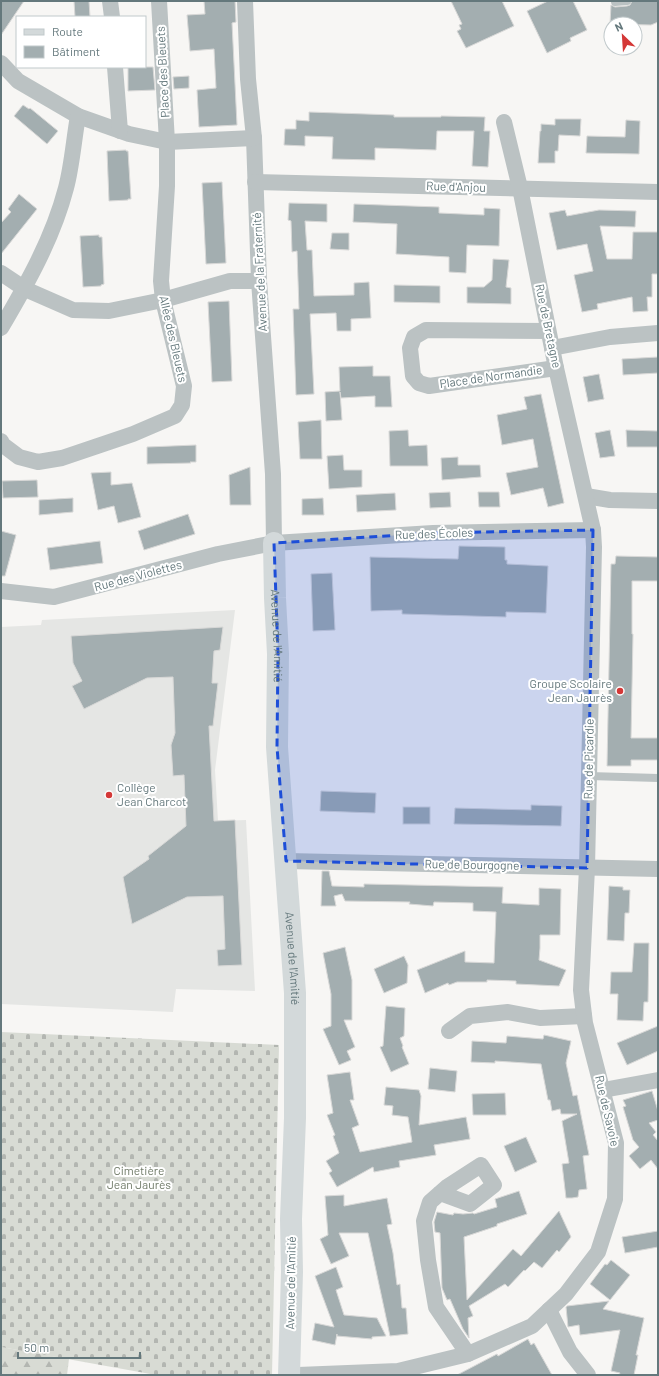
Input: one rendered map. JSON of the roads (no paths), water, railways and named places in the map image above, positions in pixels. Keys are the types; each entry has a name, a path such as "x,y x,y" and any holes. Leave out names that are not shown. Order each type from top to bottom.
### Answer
{"street":[{"path":"110,1 112,16"},
{"name":"Place des Bleuets","path":"159,1 167,142"},
{"name":"Avenue de la Fraternité","path":"246,1 248,79 254,138 259,280 273,474 274,543"},
{"path":"1,63 18,81 78,116 120,131 167,142 254,138"},
{"path":"115,68 120,131"},
{"path":"1,328 24,289 58,216 67,186 78,116"},
{"name":"Rue de Bretagne","path":"504,122 520,188 556,368 593,530"},
{"name":"Allée des Bleuets","path":"2,445 19,457 38,462 62,458 118,439 175,416 182,405 184,386 163,300 161,281 167,186 167,142"},
{"name":"Rue d'Anjou","path":"255,182 658,192"},
{"path":"1,273 24,289 73,310 109,311 163,300 230,282 259,280"},
{"name":"Place de Normandie","path":"548,331 426,330 414,337 410,348 413,376 419,383 429,386 556,368"},
{"path":"552,348 610,337 658,333"},
{"path":"586,496 610,500 658,501"},
{"name":"Rue des Écoles","path":"274,543 433,533 593,530"},
{"name":"Rue de Picardie","path":"587,868 594,547 593,530"},
{"name":"Rue des Violettes","path":"1,591 54,597 218,554 274,543"},
{"name":"Avenue de l'Amitié","path":"274,543 278,654 277,747 295,993 295,1118 291,1219 292,1272 289,1375"},
{"name":"Rue de Bourgogne","path":"286,861 658,869"},
{"name":"Rue de Savoie","path":"298,1375 427,1370 468,1354 532,1326 566,1294 598,1252 615,1199 616,1143 584,1016 581,990 587,868"},
{"path":"449,1031 470,1016 508,1012 540,1018 584,1016"},
{"path":"603,1090 658,1080"},
{"path":"440,1193 430,1202 424,1221 428,1260 436,1307 468,1354"},
{"path":"549,1310 570,1352 588,1375"}],"lane":[{"path":"615,2 627,1"},
{"path":"589,776 658,778"}],"place":[{"name":"Groupe Scolaire Jean Jaurès","path":"620,691"},
{"name":"Collège Jean Charcot","path":"109,795"}],"park label":[{"name":"Cimetière Jean Jaurès","path":"139,1178"}]}
